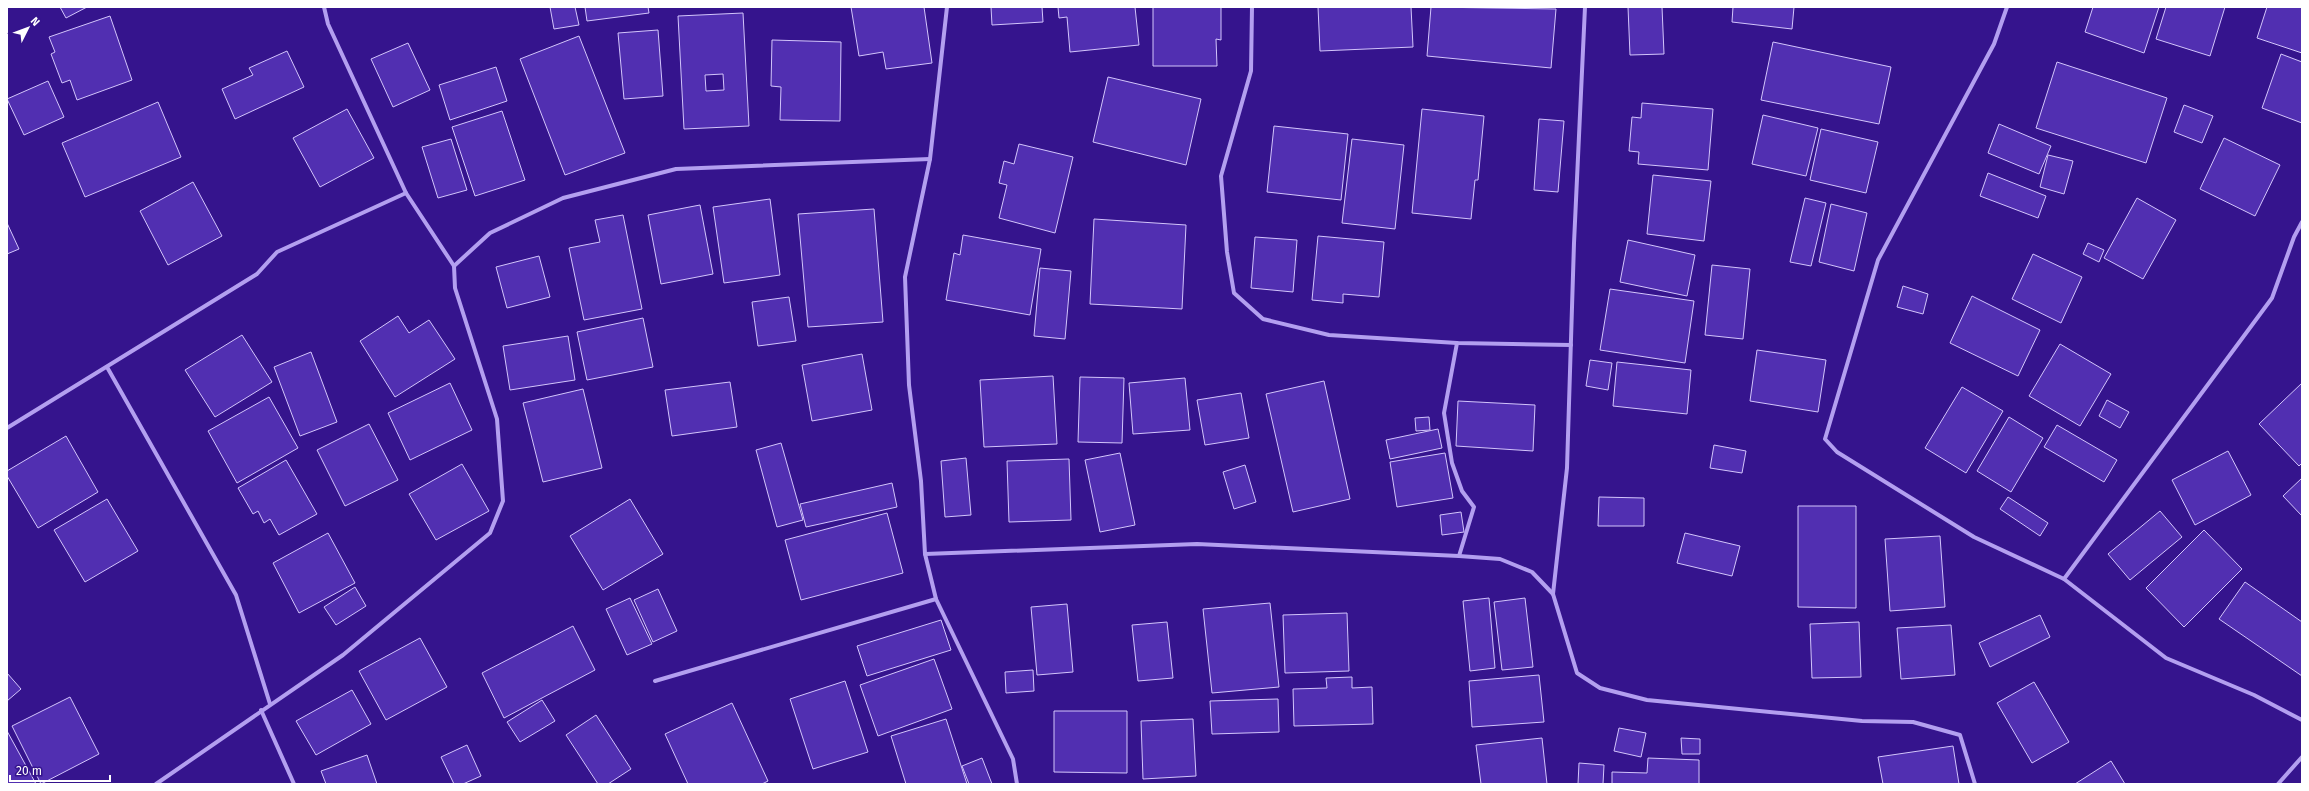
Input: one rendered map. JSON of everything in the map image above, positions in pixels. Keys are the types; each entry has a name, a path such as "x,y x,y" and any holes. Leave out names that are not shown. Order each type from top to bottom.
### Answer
{"street":[{"path":"156,784 261,710 343,655 490,533 503,501 497,419 455,288 454,266 406,192 328,24 324,7"},
{"path":"946,7 930,159 905,277 909,385 922,481 925,554 936,599 1013,759 1017,784"},
{"path":"1252,7 1251,70 1221,176 1227,252 1234,293 1263,319 1329,335 1457,343 1571,345"},
{"path":"1585,7 1567,468 1553,594 1577,674 1600,688 1647,700 1862,721 1913,722 1926,725 1960,735 1975,784"},
{"path":"2007,7 1994,44 1878,260 1825,439 1837,452 1974,537 2064,579 2166,658 2254,695 2302,720"},
{"path":"454,266 490,233 563,198 676,170 930,159"},
{"path":"7,428 257,274 277,252 406,192"},
{"path":"2064,579 2272,298 2302,222"},
{"path":"1457,343 1444,413 1452,463 1462,491 1474,507 1459,556"},
{"path":"107,366 236,595 270,704"},
{"path":"925,554 1197,544 1459,556 1500,559 1532,572 1553,594"},
{"path":"655,681 936,599"},
{"path":"261,710 294,784"},
{"path":"2278,784 2302,757"}],"building":[{"path":"60,7 87,7 66,18"},
{"path":"550,7 575,7 579,25 554,29"},
{"path":"585,7 648,7 649,13 587,21"},
{"path":"851,7 924,7 932,63 886,69 883,52 859,56"},
{"path":"991,7 1042,7 1043,22 992,25"},
{"path":"1058,7 1135,7 1139,45 1070,52 1067,17 1059,18"},
{"path":"1153,7 1221,7 1221,40 1216,39 1217,66 1153,66"},
{"path":"1318,7 1411,7 1413,47 1320,51"},
{"path":"1431,7 1556,9 1551,68 1427,56"},
{"path":"1628,7 1662,7 1664,54 1630,55"},
{"path":"1733,7 1794,7 1792,29 1732,22"},
{"path":"2093,7 2159,7 2144,53 2085,32"},
{"path":"2166,7 2225,7 2210,56 2156,39"},
{"path":"2267,7 2302,7 2302,53 2257,38"},
{"path":"743,13 749,126 684,129 678,16","holes":["723,74 724,90 706,91 705,75"]},
{"path":"110,16 132,80 77,100 70,80 62,83 51,54 55,52 49,37"},
{"path":"658,30 663,96 624,99 618,33"},
{"path":"579,36 625,153 565,175 520,59"},
{"path":"772,40 841,42 840,121 780,120 781,87 771,86"},
{"path":"1773,42 1891,67 1879,124 1761,100"},
{"path":"408,43 430,90 393,107 371,59"},
{"path":"287,51 304,87 235,119 222,89 253,75 249,68"},
{"path":"2281,54 2302,62 2302,123 2262,108"},
{"path":"2057,62 2167,98 2146,163 2036,128"},
{"path":"496,67 507,101 450,120 439,85"},
{"path":"1108,77 1201,99 1186,165 1093,142"},
{"path":"48,81 64,117 24,135 7,99"},
{"path":"158,102 181,157 85,197 62,143"},
{"path":"1642,103 1713,109 1708,170 1638,164 1639,152 1629,151 1632,117 1641,118"},
{"path":"2184,105 2213,116 2202,143 2174,132"},
{"path":"347,109 374,158 320,187 293,138"},
{"path":"1422,109 1484,116 1478,180 1475,180 1471,219 1412,213"},
{"path":"502,111 525,180 475,196 452,127"},
{"path":"1763,115 1818,128 1806,176 1752,164"},
{"path":"1539,119 1564,121 1558,192 1534,190"},
{"path":"1999,124 2051,146 2039,174 1988,153"},
{"path":"1274,126 1348,134 1341,200 1267,192"},
{"path":"1821,129 1878,142 1866,193 1810,180"},
{"path":"2224,138 2280,165 2255,216 2200,189"},
{"path":"451,139 467,190 438,198 422,147"},
{"path":"1352,139 1404,145 1395,229 1342,223"},
{"path":"1019,144 1073,157 1055,233 999,218 1007,185 999,183 1004,161 1014,164"},
{"path":"2048,155 2073,161 2064,194 2040,187"},
{"path":"1988,173 2046,196 2038,218 1980,196"},
{"path":"1653,175 1711,181 1704,241 1647,234"},
{"path":"193,182 222,236 168,265 140,211"},
{"path":"1805,198 1826,203 1811,266 1790,262"},
{"path":"2137,198 2176,220 2143,279 2104,258"},
{"path":"770,199 780,275 724,283 713,207"},
{"path":"1831,204 1867,213 1854,271 1819,262"},
{"path":"700,205 713,274 661,284 648,215"},
{"path":"874,209 883,322 808,327 798,214"},
{"path":"623,215 642,309 584,320 569,248 600,242 595,220"},
{"path":"1094,219 1186,225 1182,309 1090,304"},
{"path":"7,223 19,249 7,254"},
{"path":"963,235 1041,249 1030,315 946,300 954,253 960,255"},
{"path":"1318,236 1384,242 1379,297 1343,294 1343,303 1312,300"},
{"path":"1255,237 1297,240 1293,292 1251,288"},
{"path":"1628,240 1695,255 1687,296 1620,282"},
{"path":"2088,243 2104,250 2099,262 2083,254"},
{"path":"2033,254 2082,277 2061,323 2012,299"},
{"path":"539,256 550,297 507,308 496,267"},
{"path":"1712,265 1750,269 1743,339 1705,335"},
{"path":"1040,268 1071,271 1065,339 1034,336"},
{"path":"1903,286 1928,294 1923,314 1897,307"},
{"path":"1610,289 1694,301 1685,363 1600,350"},
{"path":"1972,296 2040,330 2018,376 1950,343"},
{"path":"789,297 796,341 758,346 752,302"},
{"path":"398,316 409,333 429,320 455,359 395,397 360,341"},
{"path":"643,318 653,367 587,380 577,332"},
{"path":"242,335 272,382 215,417 185,370"},
{"path":"568,336 575,380 510,390 503,346"},
{"path":"2060,344 2111,374 2080,426 2029,396"},
{"path":"1757,350 1826,360 1818,412 1750,401"},
{"path":"311,352 337,422 300,436 274,367"},
{"path":"862,354 872,410 812,421 802,365"},
{"path":"1590,360 1612,363 1608,390 1586,386"},
{"path":"1617,362 1691,370 1687,414 1613,406"},
{"path":"1053,376 1057,444 984,447 980,380"},
{"path":"1080,377 1124,378 1122,443 1078,442"},
{"path":"1185,378 1190,430 1133,434 1129,383"},
{"path":"1324,381 1350,499 1293,512 1266,394"},
{"path":"730,382 737,427 672,436 665,390"},
{"path":"450,383 472,430 410,460 388,413"},
{"path":"2302,383 2302,463 2299,466 2259,424"},
{"path":"1962,387 2003,411 1966,473 1925,448"},
{"path":"583,389 602,468 543,482 523,403"},
{"path":"1241,393 1249,438 1205,445 1197,400"},
{"path":"269,397 298,448 237,483 208,431"},
{"path":"2107,400 2129,412 2120,428 2099,416"},
{"path":"1458,401 1535,405 1533,451 1456,446"},
{"path":"1429,417 1430,430 1416,431 1415,418"},
{"path":"2009,417 2043,438 2011,492 1977,471"},
{"path":"369,424 398,480 345,506 317,450"},
{"path":"2057,425 2117,460 2104,482 2044,447"},
{"path":"1438,429 1442,448 1390,459 1386,440"},
{"path":"66,436 98,492 38,528 7,476 7,471"},
{"path":"781,443 803,520 777,527 756,450"},
{"path":"1714,445 1746,451 1742,473 1710,468"},
{"path":"2228,451 2251,495 2195,525 2172,480"},
{"path":"1120,453 1135,525 1100,532 1085,460"},
{"path":"1445,453 1453,498 1397,507 1390,462"},
{"path":"966,458 971,515 945,517 941,461"},
{"path":"1069,459 1071,520 1009,522 1007,461"},
{"path":"286,460 317,514 279,535 270,519 264,523 258,511 253,514 238,488"},
{"path":"462,464 489,511 436,540 409,494"},
{"path":"1245,465 1256,502 1234,509 1223,472"},
{"path":"2302,478 2302,516 2283,496"},
{"path":"892,483 897,507 806,527 800,504"},
{"path":"1599,497 1644,498 1644,526 1598,526"},
{"path":"2008,497 2048,523 2040,536 2000,509"},
{"path":"107,499 138,551 85,582 54,530"},
{"path":"630,499 663,554 603,590 570,536"},
{"path":"1798,506 1856,506 1856,608 1798,607"},
{"path":"2160,511 2182,537 2130,580 2108,554"},
{"path":"1461,512 1464,532 1442,535 1440,515"},
{"path":"887,513 903,573 801,600 785,540"},
{"path":"2204,530 2242,569 2184,627 2146,588"},
{"path":"328,533 355,583 299,613 273,563"},
{"path":"1685,533 1740,546 1732,576 1677,563"},
{"path":"1940,536 1945,607 1890,611 1885,539"},
{"path":"2245,582 2302,622 2302,676 2219,619"},
{"path":"355,587 366,606 336,625 324,607"},
{"path":"658,589 677,631 653,642 634,600"},
{"path":"630,598 652,644 627,655 606,609"},
{"path":"1489,598 1495,668 1470,671 1463,601"},
{"path":"1525,598 1533,667 1502,670 1494,602"},
{"path":"1270,603 1279,687 1212,693 1203,609"},
{"path":"1067,604 1073,672 1037,675 1031,607"},
{"path":"1347,613 1349,671 1285,673 1283,615"},
{"path":"2040,615 2050,637 1990,667 1979,643"},
{"path":"941,620 951,650 867,676 857,646"},
{"path":"1167,622 1173,678 1138,681 1132,625"},
{"path":"1859,622 1861,677 1812,678 1810,624"},
{"path":"1951,625 1955,675 1901,679 1897,628"},
{"path":"573,626 595,670 504,718 482,673"},
{"path":"420,638 447,687 386,720 359,671"},
{"path":"934,659 952,709 878,736 860,685"},
{"path":"1033,670 1034,691 1006,693 1005,672"},
{"path":"7,673 21,689 7,701"},
{"path":"1539,675 1544,722 1472,727 1469,681"},
{"path":"1352,677 1352,688 1372,687 1373,724 1294,726 1293,689 1327,688 1326,678"},
{"path":"845,681 868,752 813,769 790,699"},
{"path":"2034,682 2069,742 2032,763 1997,703"},
{"path":"352,690 371,724 316,755 296,721"},
{"path":"70,697 99,754 41,784 12,726"},
{"path":"1278,699 1279,732 1212,734 1210,701"},
{"path":"542,700 555,721 520,742 507,722"},
{"path":"732,703 768,781 762,784 688,784 665,734"},
{"path":"1054,711 1127,711 1127,773 1054,772"},
{"path":"596,715 631,769 608,784 598,784 566,735"},
{"path":"946,719 967,784 906,784 891,736"},
{"path":"1193,719 1196,776 1143,779 1141,721"},
{"path":"1619,728 1646,733 1641,757 1614,751"},
{"path":"7,731 36,784 7,784"},
{"path":"1542,738 1547,784 1481,784 1476,745"},
{"path":"1681,738 1700,739 1700,754 1682,754"},
{"path":"467,745 481,776 463,784 454,784 441,757"},
{"path":"1953,746 1959,784 1883,784 1878,757"},
{"path":"367,755 377,784 326,784 321,771"},
{"path":"982,758 992,784 969,784 962,766"},
{"path":"1648,758 1699,760 1699,784 1612,784 1612,772 1647,773"},
{"path":"2111,761 2125,784 2075,784"},
{"path":"1579,763 1604,765 1603,784 1578,784"}]}
